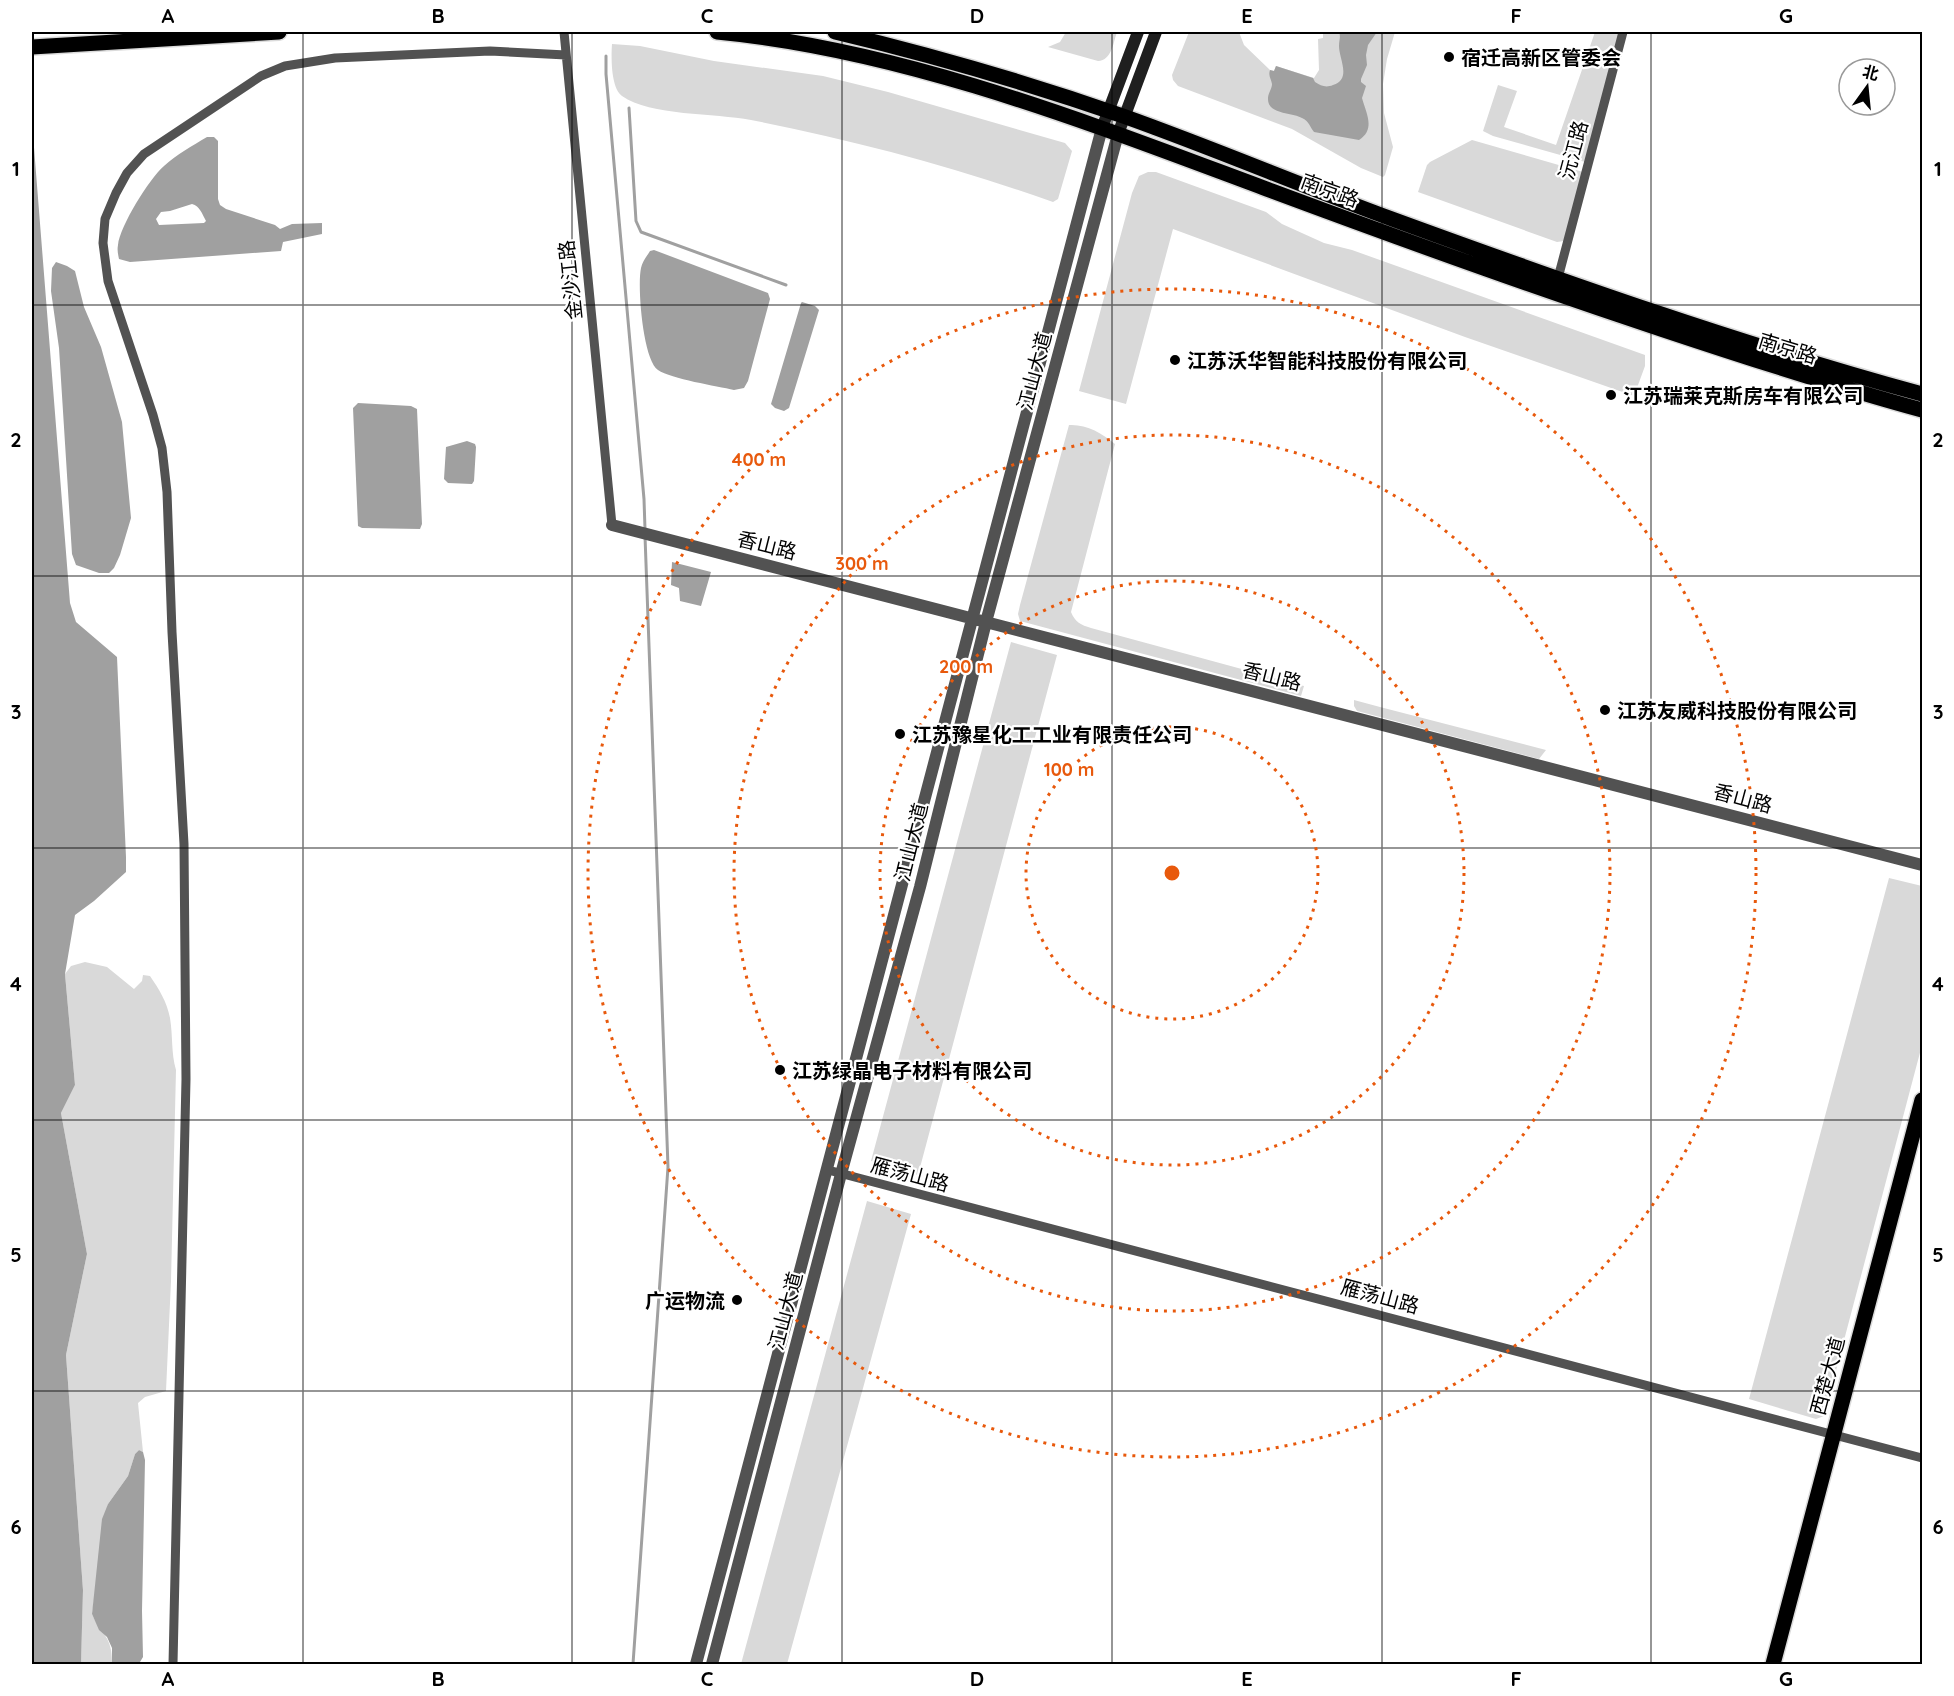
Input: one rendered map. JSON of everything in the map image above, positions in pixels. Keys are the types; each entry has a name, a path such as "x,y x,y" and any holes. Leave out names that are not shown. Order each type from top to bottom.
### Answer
{"main road":[{"path":"32,48 279,32"},
{"name":"南京路","path":"717,32 763,36 812,45 944,77 1102,128 1559,295 1751,359 1923,410"},
{"name":"南京路","path":"835,32 949,60 1108,111 1381,215 1558,278 1758,345 1923,394"},
{"name":"江山大道","path":"1102,128 1137,32"},
{"name":"江山大道","path":"1118,134 1156,32"},
{"name":"西楚大道","path":"1773,1665 1923,1100"}],"street":[{"name":"金沙江路","path":"564,32 612,525"},
{"name":"沅江路","path":"1558,278 1623,32"},
{"path":"173,1665 186,1090 184,844 167,492 162,448 108,280 103,243 105,219 116,193 128,173 144,154 261,76 285,66 335,58 490,51 566,55"},
{"name":"江山大道","path":"696,1665 1102,128"},
{"name":"江山大道","path":"712,1665 841,1174 920,887 986,622 1118,134"},
{"name":"香山路","path":"612,525 1923,865"},
{"name":"雁荡山路","path":"828,1170 1923,1458"}],"shaded area":[{"path":"1066,32 1117,32 1109,54 1103,60 1098,61 1048,47 1060,42"},
{"path":"1189,32 1239,32 1244,45 1270,70 1274,71 1276,66 1314,78 1319,70 1318,39 1323,38 1323,32 1395,32 1383,84 1384,113 1393,147 1385,175 1383,177 1361,168 1292,129 1178,86 1172,75"},
{"path":"1339,32 1377,32 1368,45 1367,65 1361,79 1366,86 1362,98 1368,126 1364,136 1359,140 1314,132 1304,119 1276,110 1269,103 1268,96 1272,84 1269,72 1274,71 1276,66 1313,78 1315,82 1324,86 1339,82 1343,68"},
{"path":"1595,32 1620,32 1585,162 1493,136 1483,131 1498,85 1517,91 1504,127 1556,145"},
{"path":"612,44 640,46 714,61 823,76 888,92 1065,143 1072,151 1058,199 1053,202 904,155 827,136 751,120 666,111 634,102 618,92 612,64"},
{"path":"32,122 70,603 76,622 117,657 126,857 126,872 75,915 65,974 75,1085 61,1113 87,1254 66,1355 83,1590 81,1664 32,1664"},
{"path":"207,137 214,137 218,141 218,199 220,205 275,225 280,229 292,224 322,223 322,234 283,242 281,251 130,262 119,259 120,237 129,215 143,192 164,166","holes":["195,205 202,213 206,221 204,223 159,225 156,219 161,212"]},
{"path":"1472,140 1583,172 1564,241 1557,242 1418,192 1430,162"},
{"path":"1148,172 1156,172 1266,212 1282,224 1324,243 1352,250 1645,355 1645,366 1634,396 1465,337 1173,229 1126,404 1079,391 1132,193 1139,176"},
{"path":"654,250 768,293 770,299 748,381 744,388 734,390 683,379 658,370 653,363 648,352 642,322 640,277 643,261 650,251"},
{"path":"56,262 75,271 84,307 101,347 122,422 131,518 120,555 109,573 99,573 76,565 72,554 59,348 51,291 52,268"},
{"path":"802,302 815,306 819,310 789,408 784,411 771,404"},
{"path":"358,403 411,406 417,409 422,524 420,529 362,528 358,526 353,408"},
{"path":"1069,425 1093,430 1115,444 1071,612 1076,621 1091,628 1304,686 1301,696 1020,621 1018,614 1020,605"},
{"path":"467,441 475,444 476,447 474,481 472,484 448,483 444,479 446,447"},
{"path":"672,562 711,572 701,606 680,601 679,588 671,585"},
{"path":"1011,642 1057,655 918,1175 871,1161"},
{"path":"1354,700 1546,750 1539,759 1357,711"},
{"path":"1889,878 1922,886 1922,1045 1824,1416 1816,1419 1749,1399"},
{"path":"85,962 107,967 134,989 142,981 143,975 150,976 169,1012 176,1070 166,1391 145,1397 138,1403 143,1452 139,1450 135,1454 128,1476 108,1504 92,1614 108,1641 112,1662 81,1662 83,1590 66,1355 87,1254 61,1113 75,1085 65,974 71,966"},
{"path":"867,1201 911,1214 787,1664 741,1664"},
{"path":"139,1450 143,1452 145,1460 143,1657 140,1662 112,1662 112,1648 107,1637 99,1630 92,1614 102,1519 108,1504 128,1476 135,1454"}],"waterway":[{"path":"606,56 645,529"},
{"path":"629,108 636,221 641,232 786,285"},
{"path":"633,1664 668,1167 645,536"}],"place":[{"name":"宿迁高新区管委会","path":"1449,57"},
{"name":"江苏沃华智能科技股份有限公司","path":"1175,360"},
{"name":"江苏瑞莱克斯房车有限公司","path":"1611,395"},
{"name":"江苏友威科技股份有限公司","path":"1605,710"},
{"name":"江苏豫星化工工业有限责任公司","path":"900,734"},
{"name":"江苏绿晶电子材料有限公司","path":"780,1070"},
{"name":"广运物流","path":"737,1300"}]}
